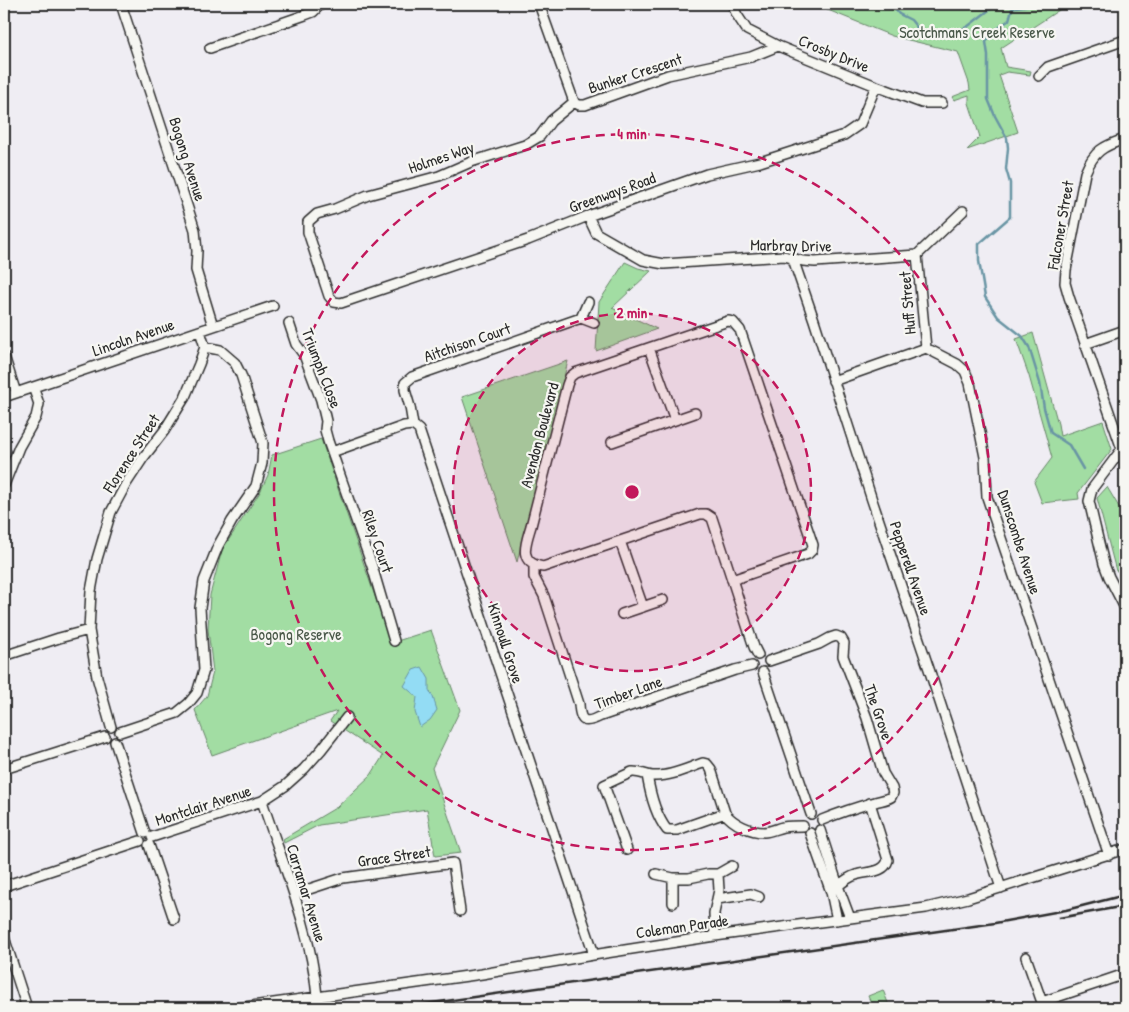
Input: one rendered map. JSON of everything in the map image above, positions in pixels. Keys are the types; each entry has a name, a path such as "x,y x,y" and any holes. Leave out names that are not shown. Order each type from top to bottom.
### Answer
{"street":[{"name":"Bogong Avenue","path":"121,4 195,230 196,270 213,326"},
{"path":"210,48 306,15 313,12 321,4"},
{"name":"Bunker Crescent","path":"539,4 574,102 579,105 585,105 668,75 751,57 778,46"},
{"name":"Crosby Drive","path":"732,4 737,16 747,30 778,46 922,103 942,103"},
{"path":"1039,76 1048,67 1125,40"},
{"name":"Greenways Road","path":"334,302 342,303 528,240 588,216 707,174 760,162 844,135 860,124 876,86"},
{"name":"Holmes Way","path":"334,302 329,296 308,232 308,222 316,214 335,209 368,195 439,176 472,162 525,145 540,136 556,116 574,102"},
{"name":"Falconer Street","path":"1124,449 1085,344 1065,283 1085,173 1090,160 1100,150 1125,139"},
{"path":"917,255 963,211"},
{"name":"Marbray Drive","path":"588,216 596,233 643,260 664,264 784,256 815,262 917,255"},
{"name":"Huff Street","path":"917,255 926,348"},
{"name":"Pepperell Avenue","path":"793,259 1001,888"},
{"path":"588,302 581,318 594,323"},
{"name":"Lincoln Avenue","path":"4,397 273,306"},
{"name":"Aitchison Court","path":"413,425 410,407 404,390 406,383 412,377 581,318"},
{"name":"Avendon Boulevard","path":"534,565 527,557 525,546 570,377 575,373 728,321 733,322 740,330 812,545 812,550 808,554 732,580"},
{"name":"Triumph Close","path":"289,323 296,344 304,355 321,400 326,421 325,430 332,452"},
{"path":"1085,344 1125,330"},
{"path":"120,732 177,714 197,692 204,670 200,608 204,581 218,546 232,521 256,486 262,463 263,442 241,375 235,363 220,350 205,347 200,331"},
{"name":"Florence Street","path":"111,727 97,678 89,630 91,591 95,567 111,512 143,458 164,431 185,397 200,364 205,347"},
{"path":"649,348 675,420"},
{"path":"833,381 926,348"},
{"name":"Dunscombe Avenue","path":"926,348 957,364 965,371 970,383 986,457 987,497 1109,855"},
{"path":"4,356 16,393"},
{"path":"4,485 20,447 36,417 39,404 33,387"},
{"path":"612,442 695,413"},
{"path":"332,452 404,426 413,425"},
{"name":"Kinnoull Grove","path":"413,425 419,430 422,438 593,955"},
{"path":"1124,449 1092,489 1089,501 1104,564 1125,608"},
{"name":"Riley Court","path":"332,452 372,566 394,641"},
{"path":"534,565 543,567 700,514 706,514 712,518 758,655"},
{"path":"620,541 643,607"},
{"name":"Timber Lane","path":"534,565 534,577 544,596 578,704 579,713 584,720 592,720 752,666"},
{"path":"622,614 663,600"},
{"path":"4,656 89,630"},
{"name":"The Grove","path":"769,661 819,644 836,636 841,638 844,643 843,656 867,718 883,773 893,793 891,798 870,803 822,820"},
{"path":"758,655 764,656 769,661 769,667 763,672 757,672 752,666 752,660 758,655"},
{"path":"763,672 811,814"},
{"name":"Montclair Avenue","path":"4,886 262,801 285,786 304,769 347,717"},
{"path":"111,727 116,728 120,732 119,739 115,742 108,741 105,737 106,730 111,727"},
{"path":"4,768 105,737"},
{"path":"115,742 174,919"},
{"path":"627,850 604,785 632,772 653,777 665,776 703,763 707,764 711,769 725,813 734,822 762,832 769,832 783,827 807,829 815,833 820,830"},
{"path":"647,775 648,786 661,822 667,830 677,830 725,813"},
{"name":"Carramar Avenue","path":"262,801 308,940 317,996"},
{"path":"838,886 857,874 883,869 888,860 870,803"},
{"path":"837,920 831,892 807,829 805,819 811,814 818,816 822,820 820,830 850,918"},
{"name":"Coleman Parade","path":"238,1008 482,974 715,936 926,908 1001,888 1125,849"},
{"name":"Grace Street","path":"294,894 342,878 452,863 460,911"},
{"path":"656,874 673,878 689,878 718,874 732,866"},
{"path":"715,936 714,914 719,890 718,874"},
{"path":"673,878 673,903"},
{"path":"717,899 752,894 759,897"},
{"path":"4,937 27,1008"},
{"path":"1026,957 1043,1005 1125,974"}],"green space":[{"name":"Scotchmans Creek Reserve","path":"813,4 921,4 925,6 931,4 1066,4 1001,48 1006,67 1031,71 1030,75 1007,72 999,75 1018,132 967,150 980,137 969,103 969,95 954,100 952,97 970,90 958,52 892,36"},
{"path":"625,262 651,271 612,308 657,329 596,351 599,302"},
{"path":"1033,333 1060,436 1103,421 1112,449 1078,493 1079,499 1042,503 1034,482 1052,458 1029,376 1016,339"},
{"path":"568,361 517,562 462,397"},
{"name":"Bogong Reserve","path":"321,439 391,643 431,630 460,710 432,768 461,853 435,856 427,809 319,825 284,843 283,839 337,807 371,775 383,756 330,721 337,711 212,755 195,710 207,696 213,672 208,629 210,595 222,550 260,492 268,475 272,455"},
{"path":"1107,487 1125,517 1125,569 1116,571 1097,498"},
{"path":"883,990 890,1008 873,1008 868,996"}],"water":[{"path":"422,667 429,679 429,690 437,710 430,720 420,727 415,712 417,697 404,686 413,670"}],"waterway":[{"path":"891,4 899,14 911,20 919,30 942,33 957,31 967,27 997,4"},
{"path":"1041,4 1012,9 1009,20 992,33 986,42 988,55 988,99 1007,138 1006,169 1010,183 1010,217 979,244 979,261 985,297 998,317 1022,336 1029,347 1040,383 1051,433 1069,445 1083,469"}],"railway":[{"path":"397,1008 995,923 1066,910 1125,895"},
{"path":"1059,918 1125,906"}]}
